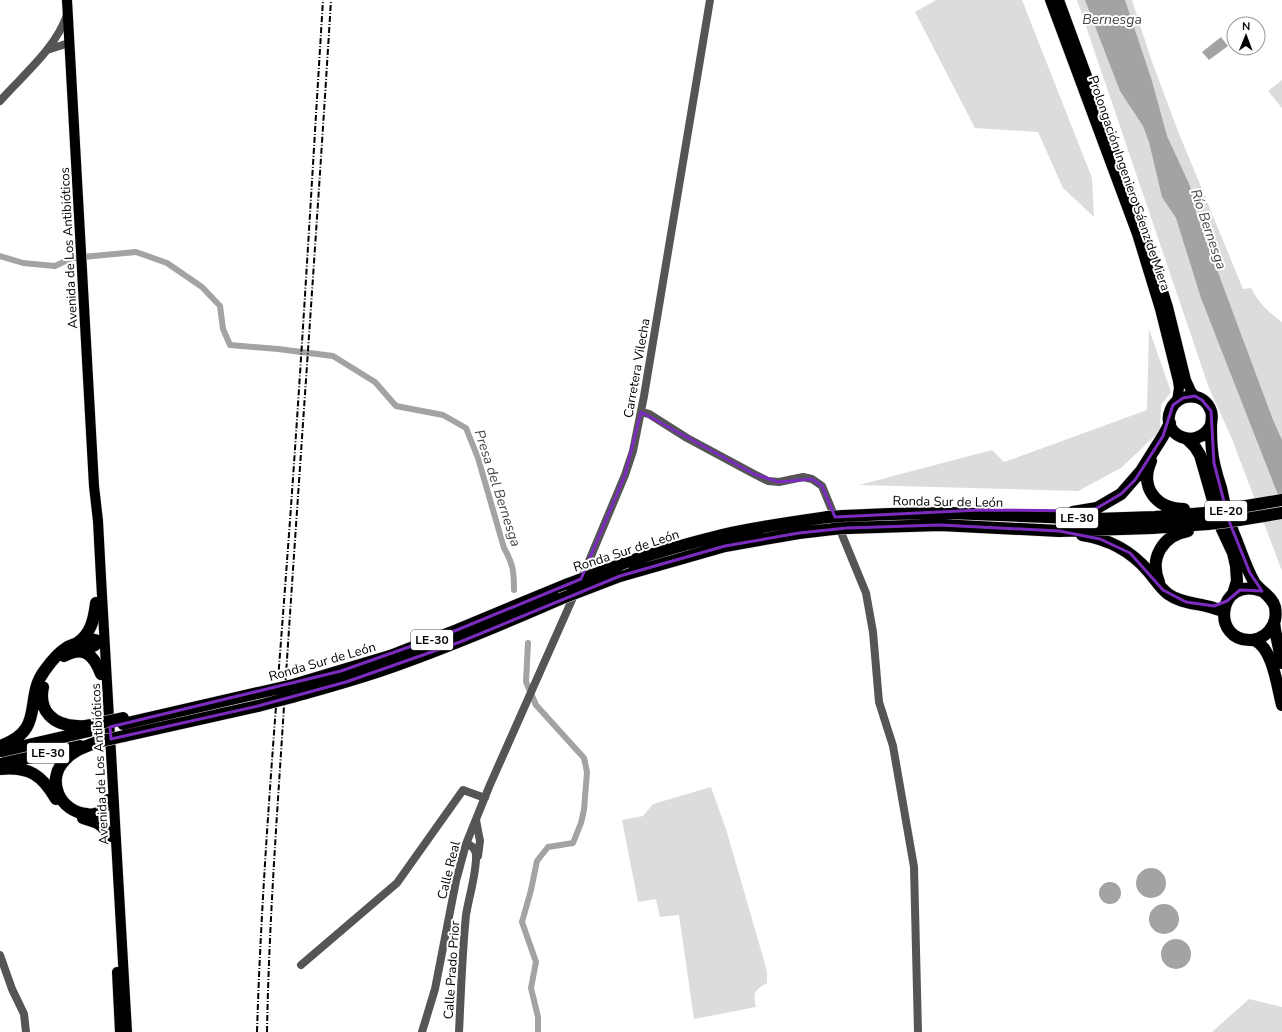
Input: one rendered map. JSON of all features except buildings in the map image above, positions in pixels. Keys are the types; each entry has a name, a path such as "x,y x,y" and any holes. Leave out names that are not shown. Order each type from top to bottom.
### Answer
{"highway":[{"path":"1160,587 1155,571 1159,550 1174,535 1201,528 1206,515 1165,506 1154,496 1149,486 1148,470 1153,457 1164,443 1174,437 1183,438 1192,439 1204,435 1211,425 1211,411 1208,405 1195,396 1183,398 1177,401 1170,411 1171,428 1183,438"},
{"path":"948,513 980,510 1066,513 1098,508 1121,494 1135,480 1170,423"},
{"name":"LE-20","path":"1211,425 1214,463 1227,514 1250,573 1255,583 1262,591"},
{"name":"LE-20","path":"1183,438 1195,447 1200,455 1220,525 1233,553 1238,573 1236,587 1228,602"},
{"name":"Ronda Sur de León","path":"0,764 258,706 341,672 390,656 568,584 627,562 674,547 723,535 828,517 845,522 1059,531 1152,528 1232,508 1282,500"},
{"name":"Ronda Sur de León","path":"0,751 96,727 258,694 293,691 346,682 460,642 560,599 620,576 725,546 799,533 833,529 845,522 890,514 948,513 1095,518 1206,515 1239,520 1282,513"},
{"path":"1059,531 1100,539 1130,553 1169,595 1186,602 1206,606 1228,602 1240,590 1247,588 1255,588 1262,591 1272,601 1275,608 1275,630 1282,663"},
{"path":"1228,602 1226,625 1236,636 1243,639 1254,640 1264,646 1274,674 1282,705"},
{"path":"0,746 10,743 24,731 31,721 36,687 43,671 66,648 83,638 88,632 94,620 96,604"},
{"path":"1254,640 1267,634 1274,622"},
{"path":"83,638 98,641 95,645 82,651 74,651 53,666 45,678 41,698 45,710 53,720 65,725 96,727"},
{"path":"82,651 91,656 97,662 101,674"},
{"path":"97,742 76,751 64,760 56,774 56,787 59,798 68,808 82,814 101,818"},
{"path":"0,769 10,768 30,772 41,778 62,808 72,814 101,818"},
{"path":"108,800 103,809 101,818 104,828 110,836"}],"main road":[{"name":"Avenida de Los Antibióticos","path":"67,0 94,494 96,604 108,800"},
{"name":"Prolongación Ingeniero Sáenz de Miera","path":"1050,0 1137,234 1150,274 1178,381 1179,388 1177,401"},
{"name":"Prolongación Ingeniero Sáenz de Miera","path":"1059,0 1144,231 1168,307 1186,380 1195,396"},
{"name":"Avenida de Los Antibióticos","path":"94,494 98,522 127,1032"},
{"path":"101,578 101,633 98,641 102,645 104,684 108,702"},
{"path":"110,731 108,750 111,810 101,818 112,829 117,897 121,912"},
{"name":"Avenida de Los Antibióticos","path":"110,836 121,1032"},
{"path":"117,958 120,972 123,1014 127,1019 121,1032"}],"street":[{"name":"Carretera Vilecha","path":"519,720 625,475 633,451 641,412 710,0"},
{"path":"0,100 46,50 62,28 68,14"},
{"path":"46,50 69,43"},
{"path":"641,412 657,419 687,438 768,480 779,482 803,477 812,479 822,486 866,593 873,632 879,702 894,746 914,867 918,1032"},
{"name":"Calle Real","path":"422,1032 435,989 456,881 466,844 519,720"},
{"path":"301,965 397,883 463,790 485,798"},
{"name":"Calle Prado Prior","path":"459,1032 466,917 480,841 476,820"},
{"path":"470,835 480,841"},
{"name":"Calle Prado Prior","path":"466,844 474,848 476,853 476,863"},
{"path":"0,955 12,989 24,1014 26,1032"}],"highlighted area":[{"path":"1195,396 1202,400 1211,411 1214,463 1229,521 1250,573 1262,591 1240,590 1227,601 1214,606 1186,602 1163,590 1130,553 1100,539 1059,531 940,525 847,528 799,533 725,546 620,576 460,642 346,682 258,706 111,739 110,727 341,671 457,630 581,579 625,475 641,412 754,474 779,482 812,479 822,486 835,517 980,510 1084,511 1097,508 1121,494 1135,480 1163,436 1173,405 1183,398"}],"shaded area":[{"path":"936,0 1022,0 1092,178 1094,217 1063,188 1038,132 975,128 915,12"},
{"path":"1077,0 1132,0 1151,59 1178,131 1243,289 1251,288 1264,307 1282,322 1282,571 1232,439 1209,388"},
{"path":"1282,80 1282,108 1268,91"},
{"path":"1149,329 1171,392 1161,405 1160,431 1121,468 1078,491 859,485 992,450 1004,462 1147,410"},
{"path":"711,787 726,829 767,971 767,983 756,992 756,1007 694,1019 679,915 660,917 656,899 638,902 622,820 643,816 653,804"},
{"path":"1249,999 1282,1007 1282,1032 1212,1032"}],"water":[{"name":"Bernesga","path":"1085,0 1125,0 1152,81 1167,136 1190,186 1197,216 1273,420 1282,440 1282,505 1201,298 1176,218 1162,197 1149,142 1143,126 1120,91"},
{"path":"1221,37 1226,43 1226,47 1209,60 1202,52"},
{"path":"1151,868 1162,872 1166,883 1162,894 1151,898 1140,894 1136,883 1140,872"},
{"path":"1110,882 1118,885 1121,893 1118,901 1110,904 1102,901 1099,893 1102,885"},
{"path":"1164,904 1175,908 1179,919 1175,930 1164,934 1153,930 1149,919 1153,908"},
{"path":"1176,939 1187,943 1191,954 1187,965 1176,969 1165,965 1161,954 1165,943"}],"waterway":[{"name":"Presa del Bernesga","path":"0,256 23,263 55,266 72,258 136,252 167,263 202,287 220,306 223,329 230,345 333,356 375,382 396,406 443,415 466,428 478,458 504,548 511,563 514,590"},
{"name":"Presa del Bernesga","path":"528,643 526,682 536,705 584,758 587,772 584,810 581,823 573,843 548,847 537,861 522,922 536,962 531,988 538,1017 538,1032"}],"railway":[{"path":"257,1032 266,845 289,534 323,0"},
{"path":"267,1032 277,818 331,0"}],"water label":[{"name":"Río Bernesga","path":"1209,229"}]}
